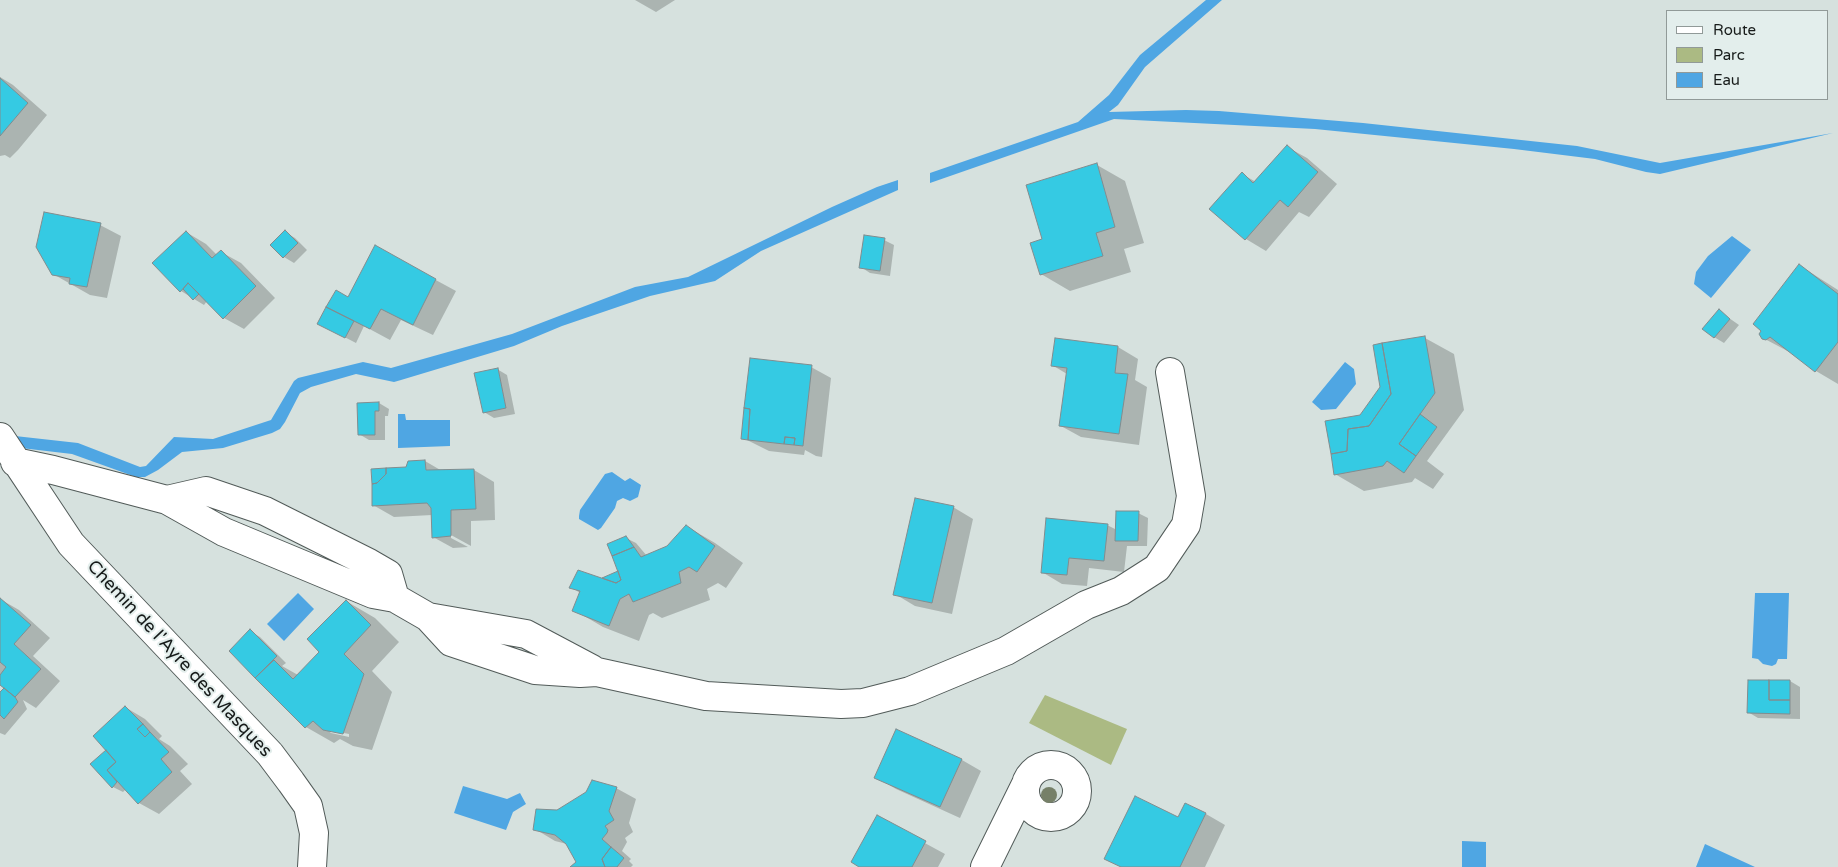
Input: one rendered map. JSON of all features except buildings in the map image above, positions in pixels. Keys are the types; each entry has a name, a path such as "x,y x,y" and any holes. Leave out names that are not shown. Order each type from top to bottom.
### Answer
{"street":[{"path":"15,462 54,470 167,500 224,532 373,594 395,598 428,617 526,634 597,672 706,696 841,704 863,703 910,691 1006,651 1086,605 1121,591 1156,568 1186,525 1191,496 1170,372"},
{"name":"Chemin de l'Ayre des Masques","path":"0,438 71,544 270,754 291,782 308,806 314,833 312,867"},
{"path":"984,867 1026,784 1032,773 1037,769 1049,765 1062,767 1075,780 1076,799 1070,810 1065,814 1053,818 1040,815 1035,813 1027,802 1026,784"},
{"path":"1002,830 1040,815"}],"green space":[{"path":"1045,695 1127,729 1111,765 1029,723"}],"water":[{"path":"1206,0 1222,0 1145,67 1118,105 1109,112 1219,111 1363,123 1577,146 1660,163 1833,133 1660,174 1595,159 1514,149 1315,129 1114,119 930,183 930,173 1078,122 1109,95 1140,55"},
{"path":"898,180 898,190 761,251 715,281 650,296 562,326 514,346 394,382 356,374 311,387 300,393 280,429 223,448 182,452 145,477 136,477 72,454 21,448 15,436 78,443 140,467 146,466 174,437 213,439 271,420 294,381 298,378 363,362 391,368 512,334 635,287 688,277 832,207"},
{"path":"1732,236 1751,250 1711,298 1694,284 1696,272 1708,256"},
{"path":"1345,362 1354,369 1356,384 1336,409 1321,410 1312,402"},
{"path":"398,414 405,414 406,420 450,420 450,446 398,448"},
{"path":"612,472 625,481 630,478 641,485 638,497 630,501 623,498 617,501 615,508 598,530 579,519 580,510 605,474"},
{"path":"298,593 314,609 284,641 267,624"},
{"path":"1755,593 1789,593 1787,659 1778,659 1776,664 1772,666 1752,658"},
{"path":"463,786 507,799 520,793 526,804 513,812 506,830 454,813"},
{"path":"1462,841 1486,842 1486,867 1462,867"},
{"path":"1705,844 1755,867 1696,867"}]}
